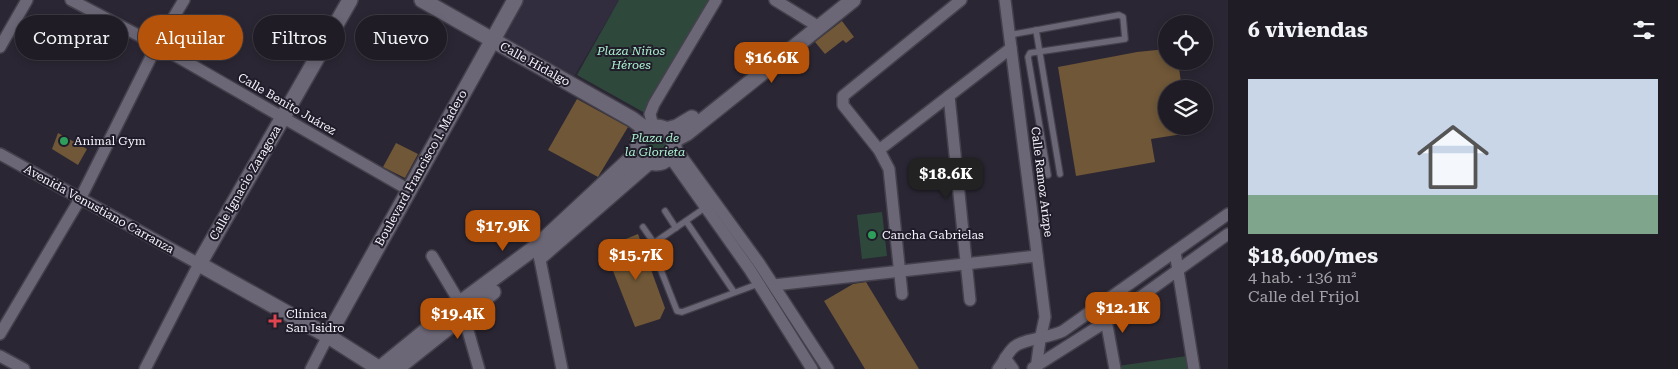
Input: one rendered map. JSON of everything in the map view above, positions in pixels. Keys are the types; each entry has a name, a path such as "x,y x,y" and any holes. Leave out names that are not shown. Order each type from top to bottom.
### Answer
{"street":[{"path":"0,47 27,0"},
{"name":"Calle Benito Juárez","path":"71,0 138,35"},
{"path":"175,15 184,0"},
{"name":"Calle Ignacio Zaragoza","path":"145,369 199,264 350,0"},
{"name":"Calle Hidalgo","path":"422,0 664,138"},
{"name":"Boulevard Francisco I. Madero","path":"328,336 515,0"},
{"path":"716,0 654,104 650,114 706,207 750,270 812,369"},
{"path":"775,0 815,25"},
{"path":"815,25 840,0"},
{"path":"644,156 639,139 664,138 815,25 853,0"},
{"path":"902,294 891,183 885,159 842,100 843,96 961,0"},
{"name":"Calle Ramoz Arizpe","path":"1005,0 1045,317 1034,368"},
{"path":"879,150 1011,48"},
{"path":"0,334 80,199 150,60"},
{"name":"Calle Benito Juárez","path":"184,60 409,190"},
{"path":"949,96 970,300"},
{"path":"644,156 664,162 664,138"},
{"path":"664,138 759,262 828,369"},
{"name":"Avenida Venustiano Carranza","path":"0,154 199,264"},
{"path":"199,264 328,336 380,369 538,252 644,156"},
{"path":"998,369 1016,345 1040,340 1063,331 1228,214"},
{"path":"1034,368 1107,321 1228,234"},
{"path":"538,252 562,369"},
{"path":"1175,252 1194,369"},
{"path":"432,256 462,308 479,369"},
{"path":"774,285 1037,256"},
{"path":"750,270 759,262"},
{"path":"1103,304 1115,369"},
{"path":"396,369 462,308"},
{"path":"311,369 328,336"},
{"path":"806,359 817,352"},
{"path":"0,356 24,369"},
{"path":"1005,358 1013,369"}],"lane":[{"path":"1009,35 1123,16 1125,39 1040,52 1028,56 1048,175"},
{"path":"1036,30 1060,174"},
{"path":"706,207 654,243 650,248 677,311 682,312 758,284"},
{"path":"664,211 676,228"},
{"path":"686,221 734,292"},
{"path":"643,227 654,243"}],"shaded area":[{"path":"509,0 619,0 572,80 490,34"}],"green space":[{"name":"Plaza Niños Héroes","path":"619,0 709,0 645,113 577,75"},
{"name":"Plaza de la Glorieta","path":"655,132 664,136 668,145 664,154 655,158 646,154 642,145 646,136"},
{"name":"Cancha Gabrielas","path":"882,212 887,256 862,259 857,215"},
{"path":"1187,356 1188,369 1118,369 1118,366"}],"building":[{"path":"842,21 854,37 846,43 843,40 825,54 815,42"},
{"path":"1158,50 1158,70 1179,70 1181,80 1158,80 1158,135 1176,135 1151,139 1155,162 1076,176 1058,67"},
{"path":"577,99 628,127 598,177 548,150"},
{"name":"Animal Gym","path":"58,133 87,149 78,165 52,149"},
{"path":"396,143 418,154 405,178 383,167"},
{"path":"638,234 665,308 660,319 635,327 604,248"},
{"path":"866,282 919,369 865,369 824,301 853,284"}],"place":[{"name":"Animal Gym","path":"64,141"},
{"name":"Cancha Gabrielas","path":"872,235"},
{"name":"Clínica San Isidro","path":"275,321"}]}
